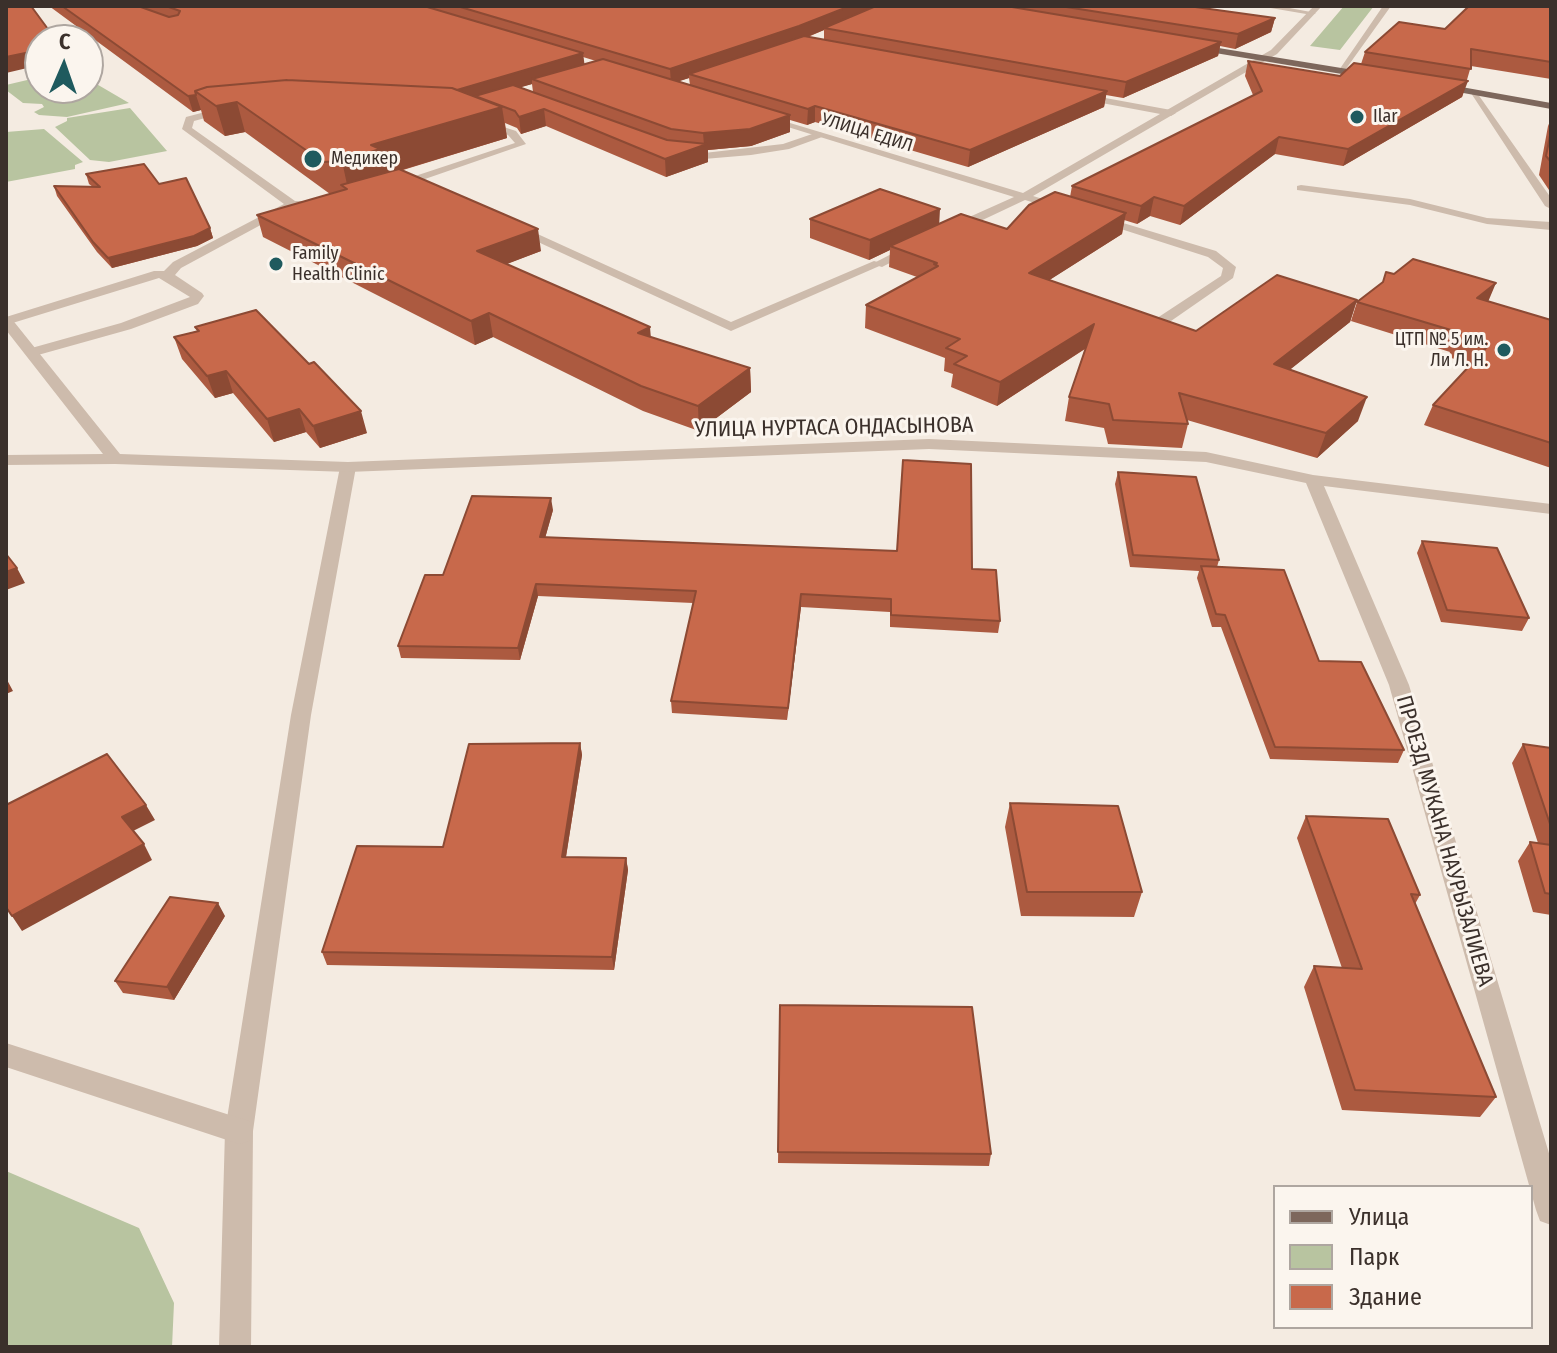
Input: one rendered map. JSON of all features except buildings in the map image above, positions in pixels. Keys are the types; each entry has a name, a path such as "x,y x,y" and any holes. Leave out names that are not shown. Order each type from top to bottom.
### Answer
{"main road":[{"path":"1186,46 1384,78"},
{"path":"1428,85 1551,106"}],"street":[{"path":"1263,6 1315,10"},
{"path":"1340,71 1387,6"},
{"path":"945,233 1025,196 1274,52 1315,10"},
{"path":"1472,92 1551,206"},
{"path":"1064,93 1171,113"},
{"path":"236,107 189,119 187,129 292,204"},
{"path":"379,191 521,144 512,133 473,117"},
{"name":"УЛИЦА ЕДИЛ","path":"759,117 1068,210"},
{"path":"669,152 704,156 751,152 785,147 818,135"},
{"path":"1301,188 1410,202 1487,221 1551,226"},
{"path":"167,275 177,265 292,204 335,202"},
{"path":"1082,214 1212,254 1230,267 1227,278 1153,327"},
{"path":"504,223 731,327 931,239"},
{"path":"33,352 126,326 197,298 167,275 158,274 6,321 115,459"},
{"name":"УЛИЦА НУРТАСА ОНДАСЫНОВА","path":"6,460 115,459 348,467 929,444 1206,457 1313,480 1551,509"},
{"path":"235,1347 239,1131 301,715 348,467"},
{"name":"ПРОЕЗД МУКАНА НАУРЫЗАЛИЕВА","path":"1313,480 1399,685 1551,1210"},
{"path":"6,1055 239,1131"}],"green space":[{"path":"1344,6 1374,6 1340,50 1310,46"},
{"path":"24,81 24,103 6,90 6,85"},
{"path":"104,88 129,103 67,117 34,112 44,107 42,104 104,104"},
{"path":"130,108 167,151 109,162 90,160 55,127 67,118"},
{"path":"44,129 83,162 75,165 75,169 6,182 6,132"},
{"path":"6,1171 139,1228 174,1303 172,1347 6,1347"}],"place":[{"name":"Ilar","path":"1357,117"},
{"name":"Медикер","path":"313,159"},
{"name":"Family Health Clinic","path":"276,264"},
{"name":"ЦТП № 5 им. Ли Л. Н.","path":"1504,350"}]}
